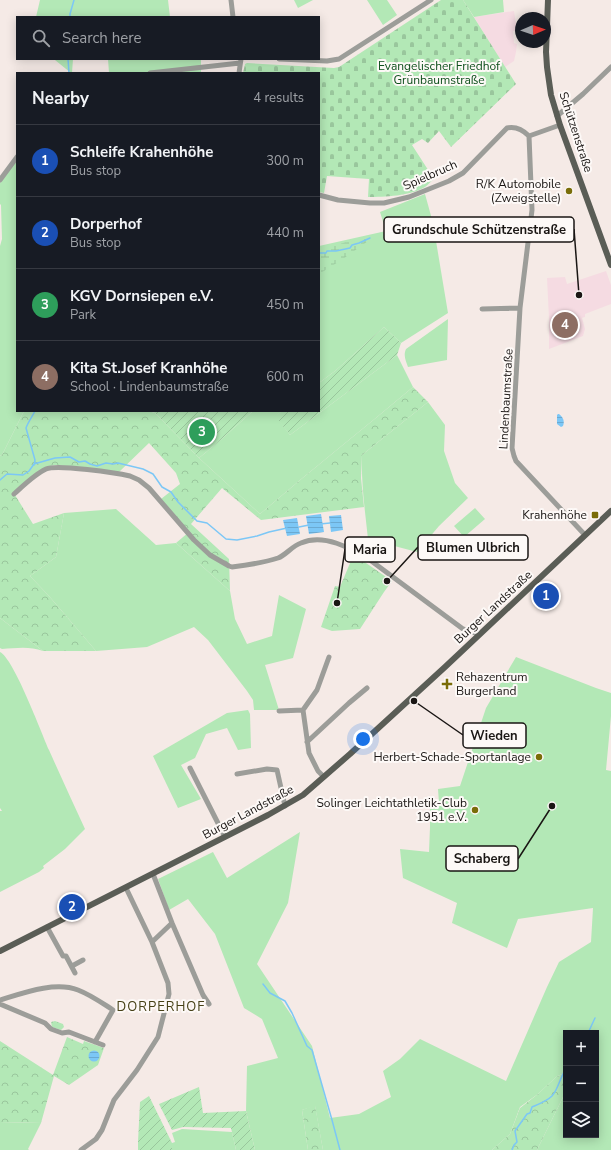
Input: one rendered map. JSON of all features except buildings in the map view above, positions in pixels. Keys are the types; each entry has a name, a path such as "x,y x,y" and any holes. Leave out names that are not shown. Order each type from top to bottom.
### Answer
{"main road":[{"name":"Schützenstraße","path":"548,0 546,38 547,67 551,95 560,125 611,265"},
{"name":"Burger Landstraße","path":"0,951 126,888 285,806 303,795 448,664 611,511"}],"street":[{"path":"231,0 233,16"},
{"path":"302,60 326,61 339,59 430,0"},
{"path":"158,72 241,61 239,72"},
{"path":"557,116 611,67"},
{"path":"530,136 560,125"},
{"name":"Spielbruch","path":"320,195 359,203 384,203 405,198 463,173 507,128 518,128 530,136"},
{"name":"Lindenbaumstraße","path":"530,136 532,210 520,308 512,442 513,452 515,459 586,535"},
{"path":"0,180 16,158"},
{"path":"482,309 520,308"},
{"path":"14,494 42,471 51,467 62,467 130,476 137,479 149,488 194,540 210,555 232,567 257,564 278,558 304,541 329,541 350,549 370,560 463,629 479,634"},
{"path":"324,777 318,770 309,753 303,710 317,690 330,657"},
{"path":"307,742 367,688"},
{"path":"279,712 303,710"},
{"path":"190,768 225,837"},
{"path":"237,774 267,769 277,770 285,806"},
{"path":"153,874 203,995 210,1004"},
{"path":"80,1150 96,1139 102,1130 114,1100 137,1070 158,1034 167,1003 169,990 168,983 152,942 126,888"},
{"path":"152,942 172,923"},
{"path":"46,928 63,956 66,956 76,973"},
{"path":"72,966 82,960"},
{"path":"0,1000 52,987 64,987 79,990 113,1010 95,1042"},
{"path":"0,1004 45,1023 51,1029 62,1033 69,1032 103,1045"}],"shaded area":[{"path":"514,11 515,31 513,31 515,48 516,48 514,61 505,67 474,17"},
{"path":"606,271 611,285 611,304 585,314 585,317 582,318 585,329 583,336 549,349 547,278 565,277 567,284"}],"green space":[{"path":"40,0 168,0 170,16 36,16"},
{"path":"294,0 313,0 298,8"},
{"path":"367,0 387,0 397,15 383,25"},
{"name":"Evangelischer Friedhof Grünbaumstraße","path":"441,0 463,0 516,84 451,147 439,131 428,143 422,139 412,145 434,179 425,187 405,194 368,197 369,179 327,176 324,193 320,192 320,72 243,72 245,64 247,63 334,68 339,67"},
{"path":"463,0 503,0 504,12 474,17"},
{"path":"55,60 73,60 72,72 70,72"},
{"path":"108,60 201,60 201,72 109,72"},
{"path":"16,161 16,412 24,412 2,455 0,456 0,246 2,239 0,183"},
{"path":"425,194 433,223 448,313 401,343 384,327 335,371 320,382 320,246 386,231 380,212"},
{"path":"367,237 368,241 320,273 320,249"},
{"path":"448,319 447,360 408,367 405,356 406,349"},
{"path":"384,327 401,343 397,355 290,435 275,416 281,412 320,412 320,382 335,371"},
{"path":"397,355 413,387 260,514 199,458 252,412 281,412 276,416 290,435"},
{"path":"413,387 428,402 362,455 361,478 364,507 261,520 222,488 191,524 229,559 230,591 176,543 189,532 161,499 180,484 176,473 149,443 119,472 56,465 44,469 34,476 15,495 33,524 64,513 56,557 30,576 96,651 43,651 0,618 0,456 2,455 24,412 155,413 199,458 260,514"},
{"path":"428,402 445,425 444,451 455,483 468,498 439,526 417,552 368,539 363,486 362,455"},
{"path":"152,412 252,412 199,458 155,413"},
{"path":"475,508 485,519 464,537 454,526"},
{"path":"116,509 156,545 176,543 230,591 235,619 247,644 272,636 279,595 306,609 293,658 265,665 279,710 254,710 253,700 247,691 208,640 194,627 147,647 96,651 30,576 56,557 64,513"},
{"path":"353,556 392,581 360,629 332,631 321,627 335,586 340,587"},
{"path":"0,618 43,651 28,648 0,648"},
{"path":"0,652 6,657 20,681 85,829 65,849 43,866 44,868 39,872 0,892 0,811 2,811 0,808"},
{"path":"516,657 611,693 611,716 606,770 611,771 611,1150 537,1150 563,1097 563,1138 599,1138 599,1030 563,1030 563,1074 556,1077 538,1094 520,1107 510,1134 492,1150 323,1150 315,1106 302,1110 308,1150 255,1150 246,1111 247,1066 278,1058 262,1019 244,1008 215,934 188,899 169,910 158,879 213,852 227,878 300,832 288,903 257,964 312,1046 330,1118 359,1114 391,1097 383,1071 400,1059 420,1039 506,1081 559,962 591,942 593,908 518,919 507,948 452,923 457,903 403,878 400,849 429,852 430,801 439,803 438,789 460,786 486,708"},
{"path":"248,710 250,714 251,748 238,750 227,728 206,734 195,758 181,765 201,799 178,808 153,756 227,713"},
{"path":"55,1021 63,1024 64,1027 61,1030 52,1027 51,1022"},
{"path":"67,1037 83,1044 84,1041 104,1048 98,1065 69,1085 54,1076 41,1123 0,1122 0,1041 53,1075"},
{"path":"563,1074 563,1097 537,1150 492,1150 510,1134 520,1108 556,1077"},
{"path":"199,1087 203,1113 246,1111 255,1150 236,1150 231,1128 183,1127 172,1130 159,1104"},
{"path":"149,1096 172,1143 172,1150 138,1150 140,1102"},
{"path":"315,1105 323,1150 308,1150 302,1110"},
{"path":"0,1122 41,1123 28,1149 29,1150 0,1150"},
{"path":"182,1129 232,1132 236,1150 172,1150 172,1143 175,1142 172,1133"}],"water":[{"path":"558,414 562,416 564,421 563,426 561,427 557,424"},
{"path":"321,514 324,532 309,534 306,516"},
{"path":"341,515 343,530 331,532 329,516"},
{"path":"297,518 300,534 287,536 283,520"},
{"path":"92,1051 96,1051 98,1052 98,1060 92,1061 89,1058 89,1054"}],"waterway":[{"path":"70,16 74,0"},
{"path":"68,60 69,72"},
{"path":"320,253 350,248 352,245 370,238"},
{"path":"34,412 26,428 35,460 34,465"},
{"path":"0,480 7,474 23,475 29,471 34,464 55,458 70,457 79,462 85,461 97,466 106,463 118,463 143,469 153,474 162,487 171,492 178,502 197,521 207,523 226,539 237,540 287,528"},
{"path":"320,524 330,523"},
{"path":"299,527 309,525"},
{"path":"263,984 270,993 285,1001 307,1046 312,1050 340,1150"},
{"path":"589,1030 595,1018"},
{"path":"512,1150 517,1142 515,1131 527,1114 530,1113 532,1107 552,1096 563,1074"}],"place":[{"name":"R/K Automobile (Zweigstelle)","path":"569,191"},
{"name":"Grundschule Schützenstraße","path":"579,295"},
{"name":"Kita St.Josef Kranhöhe","path":"565,325"},
{"name":"KGV Dornsiepen e.V.","path":"202,432"},
{"name":"Krahenhöhe","path":"595,515"},
{"name":"Blumen Ulbrich","path":"387,581"},
{"name":"Schleife Krahenhöhe","path":"546,596"},
{"name":"Maria","path":"337,603"},
{"name":"Rehazentrum Burgerland","path":"447,684"},
{"name":"Wieden","path":"414,701"},
{"name":"Herbert-Schade-Sportanlage","path":"539,757"},
{"name":"Schaberg","path":"552,806"},
{"name":"Solinger Leichtathletik-Club 1951 e.V.","path":"475,810"},
{"name":"Dorperhof","path":"72,907"}],"district":[{"name":"DORPERHOF","path":"161,1006"}]}
